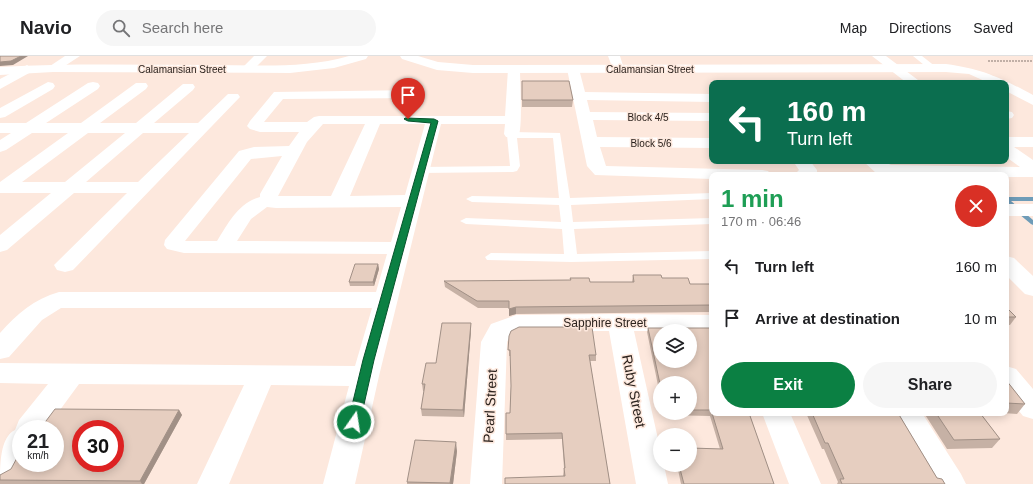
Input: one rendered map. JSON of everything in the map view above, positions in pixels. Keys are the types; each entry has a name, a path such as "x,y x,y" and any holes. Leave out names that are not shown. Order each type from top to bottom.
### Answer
{"street":[{"path":"53,68 74,56"},
{"path":"247,69 261,56"},
{"name":"Calamansian Street","path":"0,71 53,68 311,68 362,56"},
{"name":"Calamansian Street","path":"406,56 437,66 455,69 932,67 971,71 994,80"},
{"path":"614,56 618,69"},
{"path":"878,56 911,80"},
{"path":"0,85 27,69"},
{"path":"408,119 418,90 325,95 280,95 255,124 255,126 315,124 375,119 408,119 513,128 514,69"},
{"path":"573,69 596,166 601,171 709,174"},
{"path":"0,114 48,86"},
{"path":"0,147 93,86"},
{"path":"2,188 141,86"},
{"path":"0,246 188,87"},
{"path":"1009,88 1033,101"},
{"path":"269,200 269,194 294,151 315,124 314,114 325,95"},
{"path":"579,96 709,98"},
{"path":"65,265 233,97"},
{"name":"Block 4/5","path":"584,116 709,117"},
{"path":"338,201 375,119"},
{"path":"339,484 365,376 434,121"},
{"path":"0,128 202,128"},
{"name":"Block 5/6","path":"591,142 709,143"},
{"path":"1009,142 1033,142"},
{"path":"294,151 254,152 245,155 173,243 174,245 184,247 399,248"},
{"path":"1009,151 1033,168"},
{"path":"876,164 882,169 891,170 1033,172"},
{"path":"2,188 143,187"},
{"path":"223,247 249,209 258,202 269,200 276,202 412,201"},
{"path":"1009,267 1033,289"},
{"path":"0,350 39,309 48,303 59,300 385,300"},
{"name":"Ruby Street","path":"620,322 652,484"},
{"name":"Sapphire Street","path":"500,330 516,323 709,323"},
{"name":"Pearl Street","path":"486,484 494,342 500,330"},
{"path":"0,373 365,376"},
{"path":"36,420 71,374"},
{"path":"213,484 262,375"},
{"path":"1009,380 1033,408"},
{"path":"777,416 805,484"},
{"path":"908,416 950,484"},
{"path":"0,468 12,452"}],"lane":[{"path":"917,56 932,67"},
{"path":"421,170 513,169 515,166 513,128 557,135 571,258"},
{"path":"472,199 565,202 709,196"},
{"path":"466,222 568,226 709,221"},
{"path":"492,257 571,258 709,255"}],"path":[{"path":"971,71 981,63 985,62 1033,61"}],"building":[{"path":"0,56 21,56 11,61 0,62"},
{"path":"522,81 569,81 573,100 522,100"},
{"path":"355,264 378,264 373,282 349,282"},
{"path":"633,275 661,275 662,278 688,278 690,284 709,284 709,305 516,307 509,309 509,301 477,301 444,281 571,280 570,278 589,278 590,282 634,282"},
{"path":"1009,310 1016,317 1009,317"},
{"path":"442,323 471,323 463,410 421,409 425,384 422,384 426,363 436,363"},
{"path":"519,327 592,327 596,355 589,355 610,484 505,484 505,478 565,476 562,433 506,434 506,413 510,413 511,386 510,350 508,350 509,336 511,331"},
{"path":"648,328 653,328 653,351"},
{"path":"697,328 709,328 709,410 697,410 697,376 658,376 657,368 697,368"},
{"path":"1009,384 1025,404 1009,403"},
{"path":"55,409 179,410 140,481 0,480 0,475 12,467 12,472 64,472 64,420 47,420"},
{"path":"713,416 750,416 774,484 684,484 681,472 697,472 697,448 723,449"},
{"path":"813,416 900,416 937,478 942,479 945,484 842,484 840,479 844,479 828,443 825,443"},
{"path":"938,416 982,416 1000,439 954,440"},
{"path":"415,440 456,442 450,483 407,482"}],"waterway":[{"path":"1009,199 1033,199"},
{"path":"1009,203 1033,223"}],"route":[{"path":"354,422 369,360 434,121 408,119"}]}
